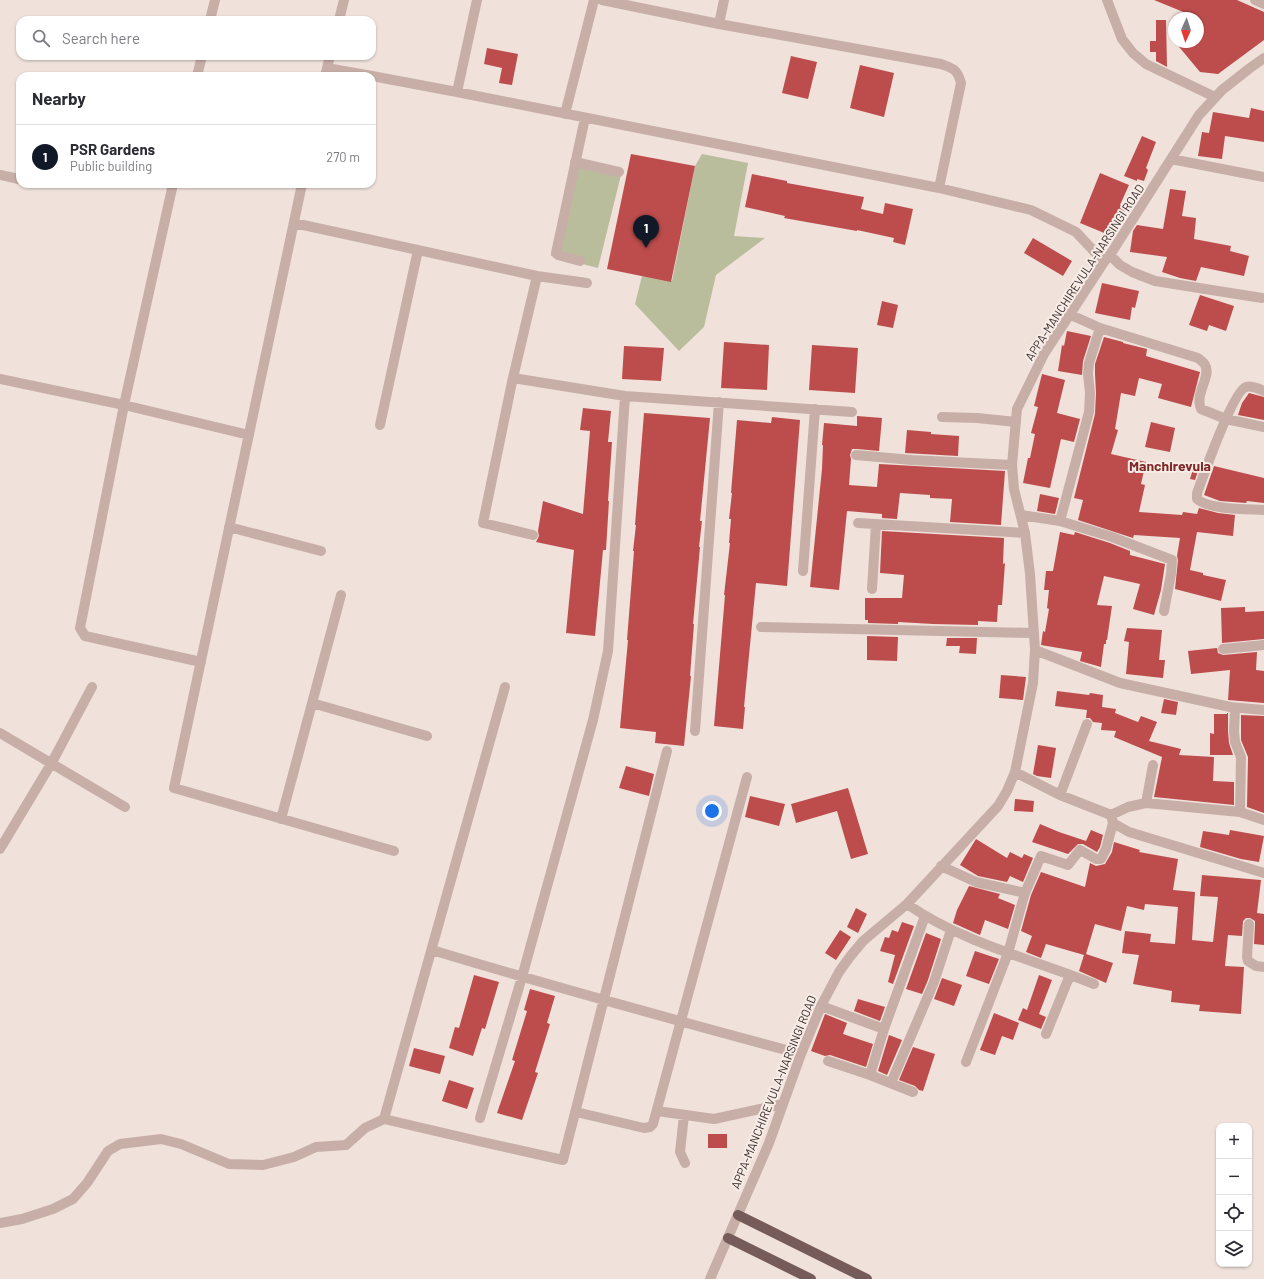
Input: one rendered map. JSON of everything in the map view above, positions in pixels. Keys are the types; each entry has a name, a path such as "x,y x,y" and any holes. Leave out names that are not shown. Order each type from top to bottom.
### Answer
{"main road":[{"path":"738,1215 867,1279"},
{"path":"728,1238 811,1279"}],"street":[{"path":"211,16 215,0"},
{"path":"340,16 344,0"},
{"path":"457,92 477,0"},
{"path":"565,114 594,0"},
{"path":"602,0 719,24 941,64 951,68 958,73 961,83 939,188"},
{"path":"719,24 724,0"},
{"path":"1107,0 1122,39 1133,53 1146,64 1216,97"},
{"path":"1255,0 1264,4"},
{"name":"APPA-MANCHIREVULA-NARSINGI ROAD","path":"710,1279 769,1143 801,1054 821,1006 849,958 863,941 907,904 998,806 1007,791 1015,772 1033,683 1035,650 1030,574 1025,533 1014,490 1012,465 1017,409 1044,354 1071,315 1199,115 1222,90 1264,58"},
{"path":"199,72 201,60"},
{"path":"326,72 329,60"},
{"path":"376,77 939,188 1032,210 1076,232 1107,258 1132,272 1156,281 1262,298"},
{"path":"580,261 558,255 556,253 584,118"},
{"path":"1171,159 1264,177"},
{"path":"575,162 619,172"},
{"path":"0,175 16,178"},
{"path":"173,188 124,405 80,628 85,636 201,662"},
{"path":"301,188 174,788 394,851"},
{"path":"294,223 537,276 587,283"},
{"path":"380,425 418,250"},
{"path":"533,535 483,523 513,378 537,276"},
{"path":"1071,315 1100,328 1198,358 1205,365 1207,371 1198,403 1201,409 1226,419 1264,427"},
{"path":"1060,522 1089,412 1090,398 1088,374 1100,328"},
{"path":"513,378 625,396 852,412"},
{"path":"0,379 124,405 249,435"},
{"path":"1264,391 1251,386 1245,387 1240,392 1226,419 1197,493 1197,499 1202,503 1211,506 1264,510"},
{"path":"480,1118 522,977 593,720 608,651 625,396"},
{"path":"695,731 719,402"},
{"path":"803,571 815,409"},
{"path":"942,417 983,418 1016,422"},
{"path":"856,455 912,460 1012,465"},
{"path":"1021,515 1060,522 1112,537 1172,560 1164,611"},
{"path":"858,522 1025,533"},
{"path":"872,589 876,524"},
{"path":"230,527 321,551"},
{"path":"281,818 341,595"},
{"path":"761,628 1033,633"},
{"path":"1223,649 1264,645"},
{"path":"1035,650 1120,683 1235,708"},
{"path":"0,849 51,764 92,687"},
{"path":"384,1119 506,687"},
{"path":"312,702 427,736"},
{"path":"1197,705 1264,710"},
{"path":"1235,708 1235,742 1241,758 1240,812"},
{"path":"1060,795 1087,724"},
{"path":"0,733 125,807"},
{"path":"0,1223 22,1219 52,1209 73,1199 96,1171 108,1151 120,1144 161,1139 181,1144 229,1164 263,1165 294,1157 316,1147 346,1145 365,1128 384,1119 563,1160 668,751"},
{"path":"1146,803 1153,765"},
{"path":"1015,772 1112,819 1129,832 1264,873"},
{"path":"576,1112 644,1128 650,1127 654,1124 747,777"},
{"path":"966,1062 1008,953 1025,893 1040,856 1068,865 1080,850 1096,859 1101,859 1106,849 1112,819 1128,807 1146,803 1240,812 1264,820"},
{"path":"941,866 976,882 1025,893"},
{"path":"907,904 951,930 1008,953 1094,984"},
{"path":"870,1075 884,1029 925,916"},
{"path":"1249,924 1248,961 1256,966 1264,967"},
{"path":"891,1083 934,982 951,930"},
{"path":"432,950 681,1022 801,1054"},
{"path":"1046,1034 1070,975"},
{"path":"821,1006 884,1029"},
{"path":"828,1061 870,1075 913,1092"},
{"path":"657,1111 714,1119 783,1104"},
{"path":"684,1115 680,1152 685,1163"}],"green space":[{"path":"702,154 748,163 734,236 765,238 716,275 704,327 679,351 635,304 642,276 672,281 695,166"},
{"path":"574,164 621,175 598,268 551,256"}],"building":[{"path":"1154,0 1237,0 1264,12 1264,40 1218,74 1200,72 1180,48 1204,48 1204,12 1183,12"},
{"path":"1156,20 1166,20 1167,67 1156,61 1156,52 1150,52 1150,41 1156,41"},
{"path":"487,48 518,54 512,85 499,83 502,68 484,64"},
{"path":"791,56 817,62 808,99 782,93"},
{"path":"860,65 894,73 884,117 850,108"},
{"path":"1251,108 1264,111 1264,142 1225,136 1222,159 1198,156 1202,132 1209,133 1213,112 1249,118"},
{"path":"1142,136 1156,142 1146,168 1148,170 1144,181 1137,179 1137,181 1124,176"},
{"path":"631,154 695,166 671,282 607,269"},
{"path":"1100,173 1129,185 1120,205 1126,208 1114,237 1080,223"},
{"path":"752,174 787,181 787,183 864,197 861,209 883,214 885,203 913,209 905,245 893,242 894,238 857,230 784,218 785,216 745,207"},
{"path":"1170,189 1186,191 1182,216 1196,218 1194,239 1231,246 1230,251 1249,256 1244,276 1201,267 1196,281 1180,278 1162,272 1167,257 1130,252 1133,231 1137,225 1163,229"},
{"path":"1033,238 1072,261 1063,276 1024,253"},
{"path":"1102,283 1139,291 1135,308 1132,307 1130,320 1095,313"},
{"path":"1200,295 1234,306 1226,331 1209,325 1207,331 1189,325"},
{"path":"882,301 898,305 893,328 877,325"},
{"path":"1067,331 1091,336 1083,361 1082,375 1058,371 1062,345 1064,346"},
{"path":"1104,337 1147,349 1146,356 1200,372 1191,407 1158,398 1162,384 1139,378 1135,396 1121,393 1115,429 1118,430 1111,454 1146,462 1141,484 1145,485 1139,512 1182,515 1183,512 1197,514 1199,508 1218,513 1235,515 1233,536 1197,532 1190,570 1203,573 1203,575 1226,580 1221,601 1175,589 1178,560 1177,556 1180,538 1134,535 1133,538 1078,520 1083,500 1074,498 1095,414 1095,364"},
{"path":"724,342 769,345 767,390 721,388"},
{"path":"812,345 858,348 855,393 809,390"},
{"path":"624,346 664,348 661,381 622,379"},
{"path":"1042,374 1065,380 1057,413 1080,419 1074,442 1061,439 1050,488 1023,483 1035,434 1031,433 1038,407 1034,406"},
{"path":"1249,393 1264,397 1264,420 1238,415 1242,403"},
{"path":"583,408 611,411 608,442 612,442 606,550 603,550 595,636 566,633 574,550 536,542 539,536 538,531 543,501 583,514 590,431 580,430"},
{"path":"644,413 710,418 700,521 702,521 693,624 691,676 684,746 655,743 656,732 620,728 628,640 633,551"},
{"path":"857,416 882,418 879,451 852,449 850,455 849,485 877,487 879,464 1005,471 1001,525 950,522 952,499 930,498 930,495 900,493 897,519 882,518 882,514 847,511 839,590 810,587 822,469 824,423 857,426"},
{"path":"772,417 800,420 787,586 756,583 743,729 714,726 724,595 730,543 731,519 729,519 737,420 771,423"},
{"path":"1151,422 1175,428 1170,452 1145,447"},
{"path":"907,430 931,432 931,434 959,436 958,456 905,453"},
{"path":"1194,466 1199,468 1195,480 1190,479"},
{"path":"1214,466 1264,478 1264,503 1247,501 1246,503 1220,501 1204,495"},
{"path":"1040,494 1059,498 1055,514 1037,511"},
{"path":"882,531 1004,538 1003,564 1005,563 1002,605 998,605 997,622 978,621 978,625 898,622 898,624 868,623 868,620 865,620 865,598 902,598 904,575 880,573"},
{"path":"1060,532 1074,535 1075,532 1130,551 1130,555 1165,564 1161,590 1154,615 1133,609 1140,584 1104,576 1097,605 1112,606 1101,667 1080,661 1082,652 1041,645 1049,609 1047,608 1049,590 1044,590 1046,571 1053,571"},
{"path":"1245,607 1245,612 1264,611 1264,639 1222,643 1221,608"},
{"path":"1127,628 1162,630 1159,660 1165,660 1163,678 1126,674 1129,642 1124,641"},
{"path":"867,636 898,637 897,661 867,660"},
{"path":"947,638 977,638 976,654 959,653 960,646 946,646"},
{"path":"1217,648 1218,653 1223,655 1257,652 1256,670 1264,671 1264,703 1228,700 1230,670 1191,674 1188,651"},
{"path":"1001,675 1026,677 1023,700 999,698"},
{"path":"1057,691 1089,695 1090,693 1103,695 1102,707 1116,709 1115,713 1138,722 1141,716 1157,722 1149,741 1181,749 1179,755 1214,757 1213,781 1234,782 1234,805 1154,797 1162,757 1114,737 1116,731 1101,730 1102,723 1093,722 1090,718 1086,718 1087,710 1055,706"},
{"path":"1164,699 1178,702 1176,715 1161,713"},
{"path":"1227,713 1229,743 1233,755 1210,755 1210,733 1214,734 1214,714"},
{"path":"1241,715 1264,716 1264,813 1247,807 1248,757 1241,740"},
{"path":"1038,745 1056,748 1051,778 1033,774"},
{"path":"626,766 654,774 649,796 619,788"},
{"path":"848,788 868,854 851,859 837,811 796,823 791,804"},
{"path":"750,796 785,804 779,826 745,817"},
{"path":"1015,799 1034,801 1033,812 1014,811"},
{"path":"1040,824 1086,841 1091,830 1103,835 1100,847 1097,852 1083,844 1078,844 1068,854 1032,842"},
{"path":"1230,830 1264,836 1259,862 1241,859 1200,847 1203,831 1229,835"},
{"path":"976,839 1007,858 1010,852 1022,858 1024,854 1033,858 1023,882 1010,876 1007,882 978,876 960,865"},
{"path":"1114,842 1140,850 1139,852 1178,859 1173,890 1195,892 1192,940 1213,942 1218,897 1200,896 1202,875 1261,880 1257,913 1264,914 1264,945 1254,944 1255,921 1250,918 1246,918 1243,921 1242,936 1228,935 1225,966 1244,967 1241,1014 1199,1011 1200,1005 1171,1002 1172,991 1133,984 1139,955 1122,953 1125,931 1151,934 1150,942 1175,944 1178,907 1145,904 1144,910 1127,906 1121,931 1095,924 1086,954 1113,963 1106,983 1079,971 1084,955 1046,944 1041,958 1026,952 1032,936 1021,931 1031,895 1041,872 1085,887 1090,863 1096,866 1105,864 1112,852"},
{"path":"969,886 1000,894 998,898 1015,905 1008,929 985,920 980,935 953,923 957,910"},
{"path":"856,908 867,914 858,933 847,927"},
{"path":"902,922 914,926 893,984 888,982 895,955 880,951 885,937 889,938 892,930 898,932"},
{"path":"840,930 851,937 836,960 825,953"},
{"path":"926,933 941,939 922,994 906,989"},
{"path":"975,951 999,959 989,984 966,976"},
{"path":"474,975 499,982 485,1029 482,1028 473,1056 449,1048 455,1027 459,1028"},
{"path":"1039,975 1052,980 1039,1014 1046,1017 1041,1029 1018,1020 1023,1008 1027,1010"},
{"path":"942,978 962,985 954,1006 934,999"},
{"path":"530,989 555,996 547,1023 550,1024 535,1072 538,1073 522,1120 497,1113 515,1061 512,1060 527,1011 524,1010"},
{"path":"858,999 885,1007 880,1021 854,1011"},
{"path":"994,1013 1019,1023 1013,1040 1002,1036 995,1055 980,1050"},
{"path":"825,1014 847,1023 843,1034 873,1044 866,1067 830,1055 825,1056 811,1051"},
{"path":"889,1035 902,1040 887,1075 878,1071"},
{"path":"913,1047 935,1054 923,1091 919,1090 915,1086 899,1080"},
{"path":"414,1048 445,1056 440,1074 409,1066"},
{"path":"449,1080 474,1088 467,1109 442,1101"},
{"path":"708,1134 727,1134 727,1148 708,1148"}],"place":[{"name":"PSR Gardens","path":"646,248"}],"district":[{"name":"Manchirevula","path":"1170,465"}]}
